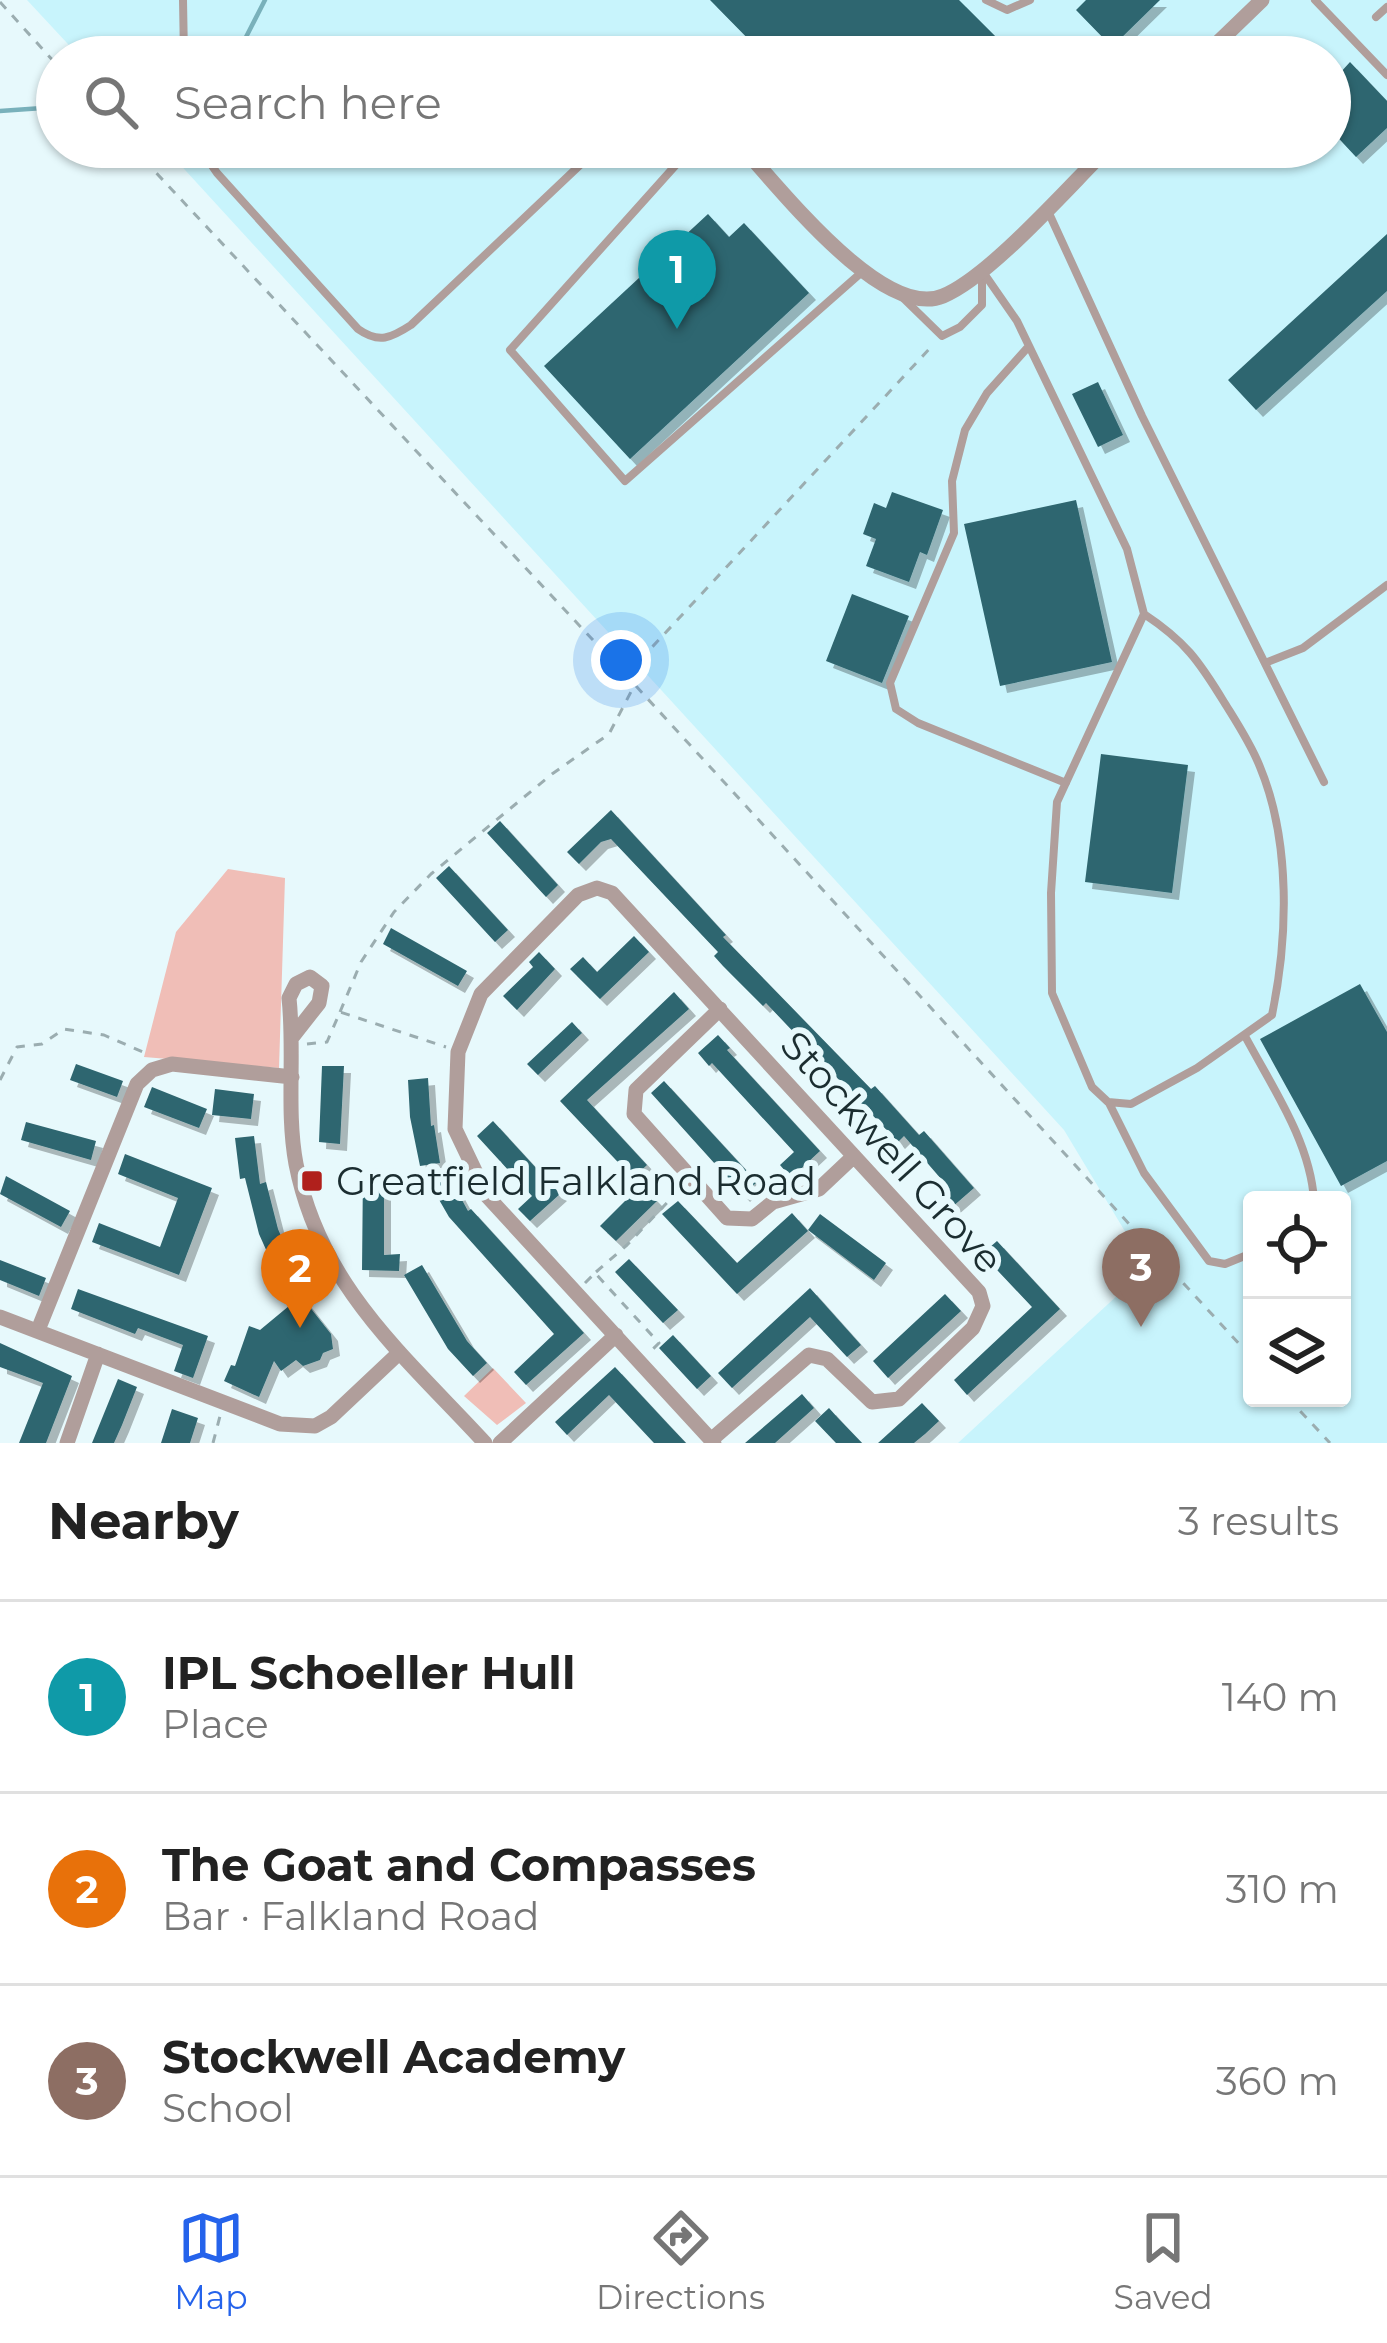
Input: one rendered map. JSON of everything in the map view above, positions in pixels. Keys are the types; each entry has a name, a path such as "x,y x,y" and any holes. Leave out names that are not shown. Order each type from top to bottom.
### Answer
{"street":[{"path":"1225,36 1262,0"},
{"path":"761,168 863,271 901,295 940,298 982,271 1087,168"},
{"name":"Stockwell Grove","path":"458,1052 481,994 578,895 597,888 612,893 979,1292 983,1306 974,1328 898,1399 872,1402 827,1359 809,1355 712,1442"},
{"path":"720,1009 636,1090 634,1114 692,1180 727,1218 752,1219 773,1202 819,1189 854,1156"},
{"path":"293,1041 295,1161 327,1259 399,1353 484,1443"},
{"path":"458,1052 455,1130 487,1196 712,1442"},
{"path":"38,1330 137,1084 172,1064 292,1077"},
{"path":"0,1317 280,1424 315,1426 331,1417 399,1353"},
{"path":"500,1443 616,1335"},
{"path":"67,1443 98,1354"}],"lane":[{"path":"183,0 184,36"},
{"path":"986,0 1007,10 1030,0"},
{"path":"1315,0 1350,36"},
{"path":"1376,17 1387,7"},
{"path":"1351,38 1387,75"},
{"path":"216,168 371,338 390,338 411,325 576,168"},
{"path":"673,168 510,350 625,481 863,271"},
{"path":"1046,208 1142,416 1324,782"},
{"path":"901,295 942,336 960,327 982,305 982,271"},
{"path":"982,271 1017,320 1126,549 1144,614 1057,802 1051,892 1052,993 1092,1088 1108,1102 1144,1173 1209,1261 1226,1264 1243,1257"},
{"path":"1029,346 987,393 965,430 952,482 954,533 890,683 896,709 918,723 1066,783"},
{"path":"1265,663 1304,648 1387,585"},
{"path":"1108,1102 1131,1104 1197,1068 1272,1015 1283,964 1275,818 1261,770 1212,682 1180,638 1144,614"},
{"path":"1245,1036 1293,1126 1313,1191"}],"path":[{"path":"0,2 36,41"},
{"path":"152,168 635,685 1243,1348"},
{"path":"626,676 942,336"},
{"path":"293,1041 328,1042 361,962 394,912 448,860 552,774 609,734 635,685"},
{"path":"340,1012 458,1052"},
{"path":"0,1080 17,1047 42,1044 64,1029 104,1035 143,1051 159,1068"},
{"path":"575,1293 692,1180"},
{"path":"595,1273 659,1343 640,1362"},
{"path":"213,1443 224,1402"},
{"path":"1296,1407 1330,1443"}],"shaded area":[{"path":"27,0 1387,0 1387,1443 958,1443 1147,1268 1064,1130 183,168 1351,168 1351,36 60,36"},
{"path":"228,869 285,878 279,1068 144,1057 176,932"},
{"path":"493,1368 526,1403 497,1425 464,1396"}],"building":[{"path":"710,0 959,0 995,36 745,36"},
{"path":"1086,0 1160,0 1123,36 1101,36 1076,10"},
{"path":"1351,63 1387,101 1387,128 1356,157 1351,152"},
{"path":"708,214 729,237 744,223 809,293 630,459 544,366"},
{"path":"1387,234 1387,291 1256,410 1228,380"},
{"path":"1098,382 1123,435 1098,447 1072,394"},
{"path":"892,492 943,510 927,555 920,552 909,582 866,566 876,539 863,534 874,503 886,508"},
{"path":"1076,500 1112,662 1000,686 964,524"},
{"path":"852,594 909,616 882,683 826,661"},
{"path":"1101,754 1188,765 1172,893 1085,882"},
{"path":"611,810 726,935 723,937 871,1089 875,1086 919,1135 924,1131 974,1188 943,1215 931,1202 948,1187 904,1136 898,1142 766,1003 763,1006 723,966 714,956 718,952 611,839 601,842 579,864 567,852"},
{"path":"500,821 558,885 546,897 487,833"},
{"path":"449,866 508,930 495,942 436,878"},
{"path":"391,928 467,971 458,986 383,944"},
{"path":"634,936 649,952 600,999 570,969 583,957 597,972"},
{"path":"539,952 555,969 517,1010 503,996 533,967 529,962"},
{"path":"1360,984 1387,1032 1387,1161 1341,1186 1260,1039"},
{"path":"674,992 689,1009 587,1100 647,1165 633,1178 560,1101"},
{"path":"572,1022 582,1033 538,1075 527,1064"},
{"path":"718,1035 820,1151 791,1178 780,1165 794,1152 698,1053"},
{"path":"76,1064 123,1081 117,1097 70,1080"},
{"path":"322,1066 344,1066 340,1144 319,1142"},
{"path":"428,1078 431,1126 440,1163 420,1166 408,1080"},
{"path":"664,1081 757,1182 743,1195 651,1093"},
{"path":"152,1087 207,1109 199,1128 144,1107"},
{"path":"215,1089 254,1094 251,1119 212,1115"},
{"path":"493,1121 560,1194 530,1221 518,1209 532,1196 477,1136"},
{"path":"26,1122 96,1141 91,1160 21,1140"},
{"path":"254,1136 260,1184 266,1182 293,1264 276,1272 259,1234 245,1178 240,1179 235,1138"},
{"path":"125,1154 212,1188 179,1275 92,1242 99,1223 160,1247 178,1198 118,1174"},
{"path":"363,1171 384,1171 384,1255 400,1254 399,1271 362,1270"},
{"path":"6,1176 70,1211 61,1227 0,1194"},
{"path":"449,1176 468,1211 584,1333 526,1385 514,1372 554,1334 449,1217 430,1184"},
{"path":"641,1185 657,1201 616,1241 600,1226"},
{"path":"678,1201 737,1263 792,1213 808,1231 737,1294 662,1214"},
{"path":"820,1214 886,1263 874,1280 808,1230"},
{"path":"997,1241 1060,1309 967,1395 954,1380 1032,1307 982,1254"},
{"path":"629,1259 678,1310 663,1323 615,1272"},
{"path":"0,1260 46,1278 39,1296 0,1280"},
{"path":"422,1265 467,1341 487,1363 473,1376 448,1349 404,1275"},
{"path":"810,1288 861,1345 847,1357 810,1317 732,1388 718,1373"},
{"path":"78,1289 208,1336 193,1378 174,1371 183,1345 138,1328 135,1334 71,1309"},
{"path":"945,1294 961,1311 888,1378 873,1361"},
{"path":"301,1296 331,1334 333,1349 320,1360 303,1366 296,1360 281,1371 274,1361 259,1397 224,1381 231,1365 235,1366 249,1326 260,1330"},
{"path":"673,1335 711,1376 697,1389 659,1348"},
{"path":"0,1343 72,1376 46,1443 19,1443 43,1383 0,1367"},
{"path":"615,1367 686,1443 654,1443 609,1395 567,1435 555,1422"},
{"path":"118,1379 137,1387 122,1425 114,1443 92,1443"},
{"path":"802,1394 814,1408 775,1443 745,1443"},
{"path":"922,1403 939,1421 925,1434 914,1443 878,1443"},
{"path":"829,1408 862,1443 836,1443 815,1421"},
{"path":"172,1409 198,1418 190,1443 161,1443"}],"waterway":[{"path":"247,36 265,0"},
{"path":"0,111 36,108"}],"place":[{"name":"IPL Schoeller Hull","path":"677,329"},
{"name":"Greatfield Falkland Road","path":"312,1181"},
{"name":"Stockwell Academy","path":"1141,1327"},
{"name":"The Goat and Compasses","path":"300,1328"}]}
